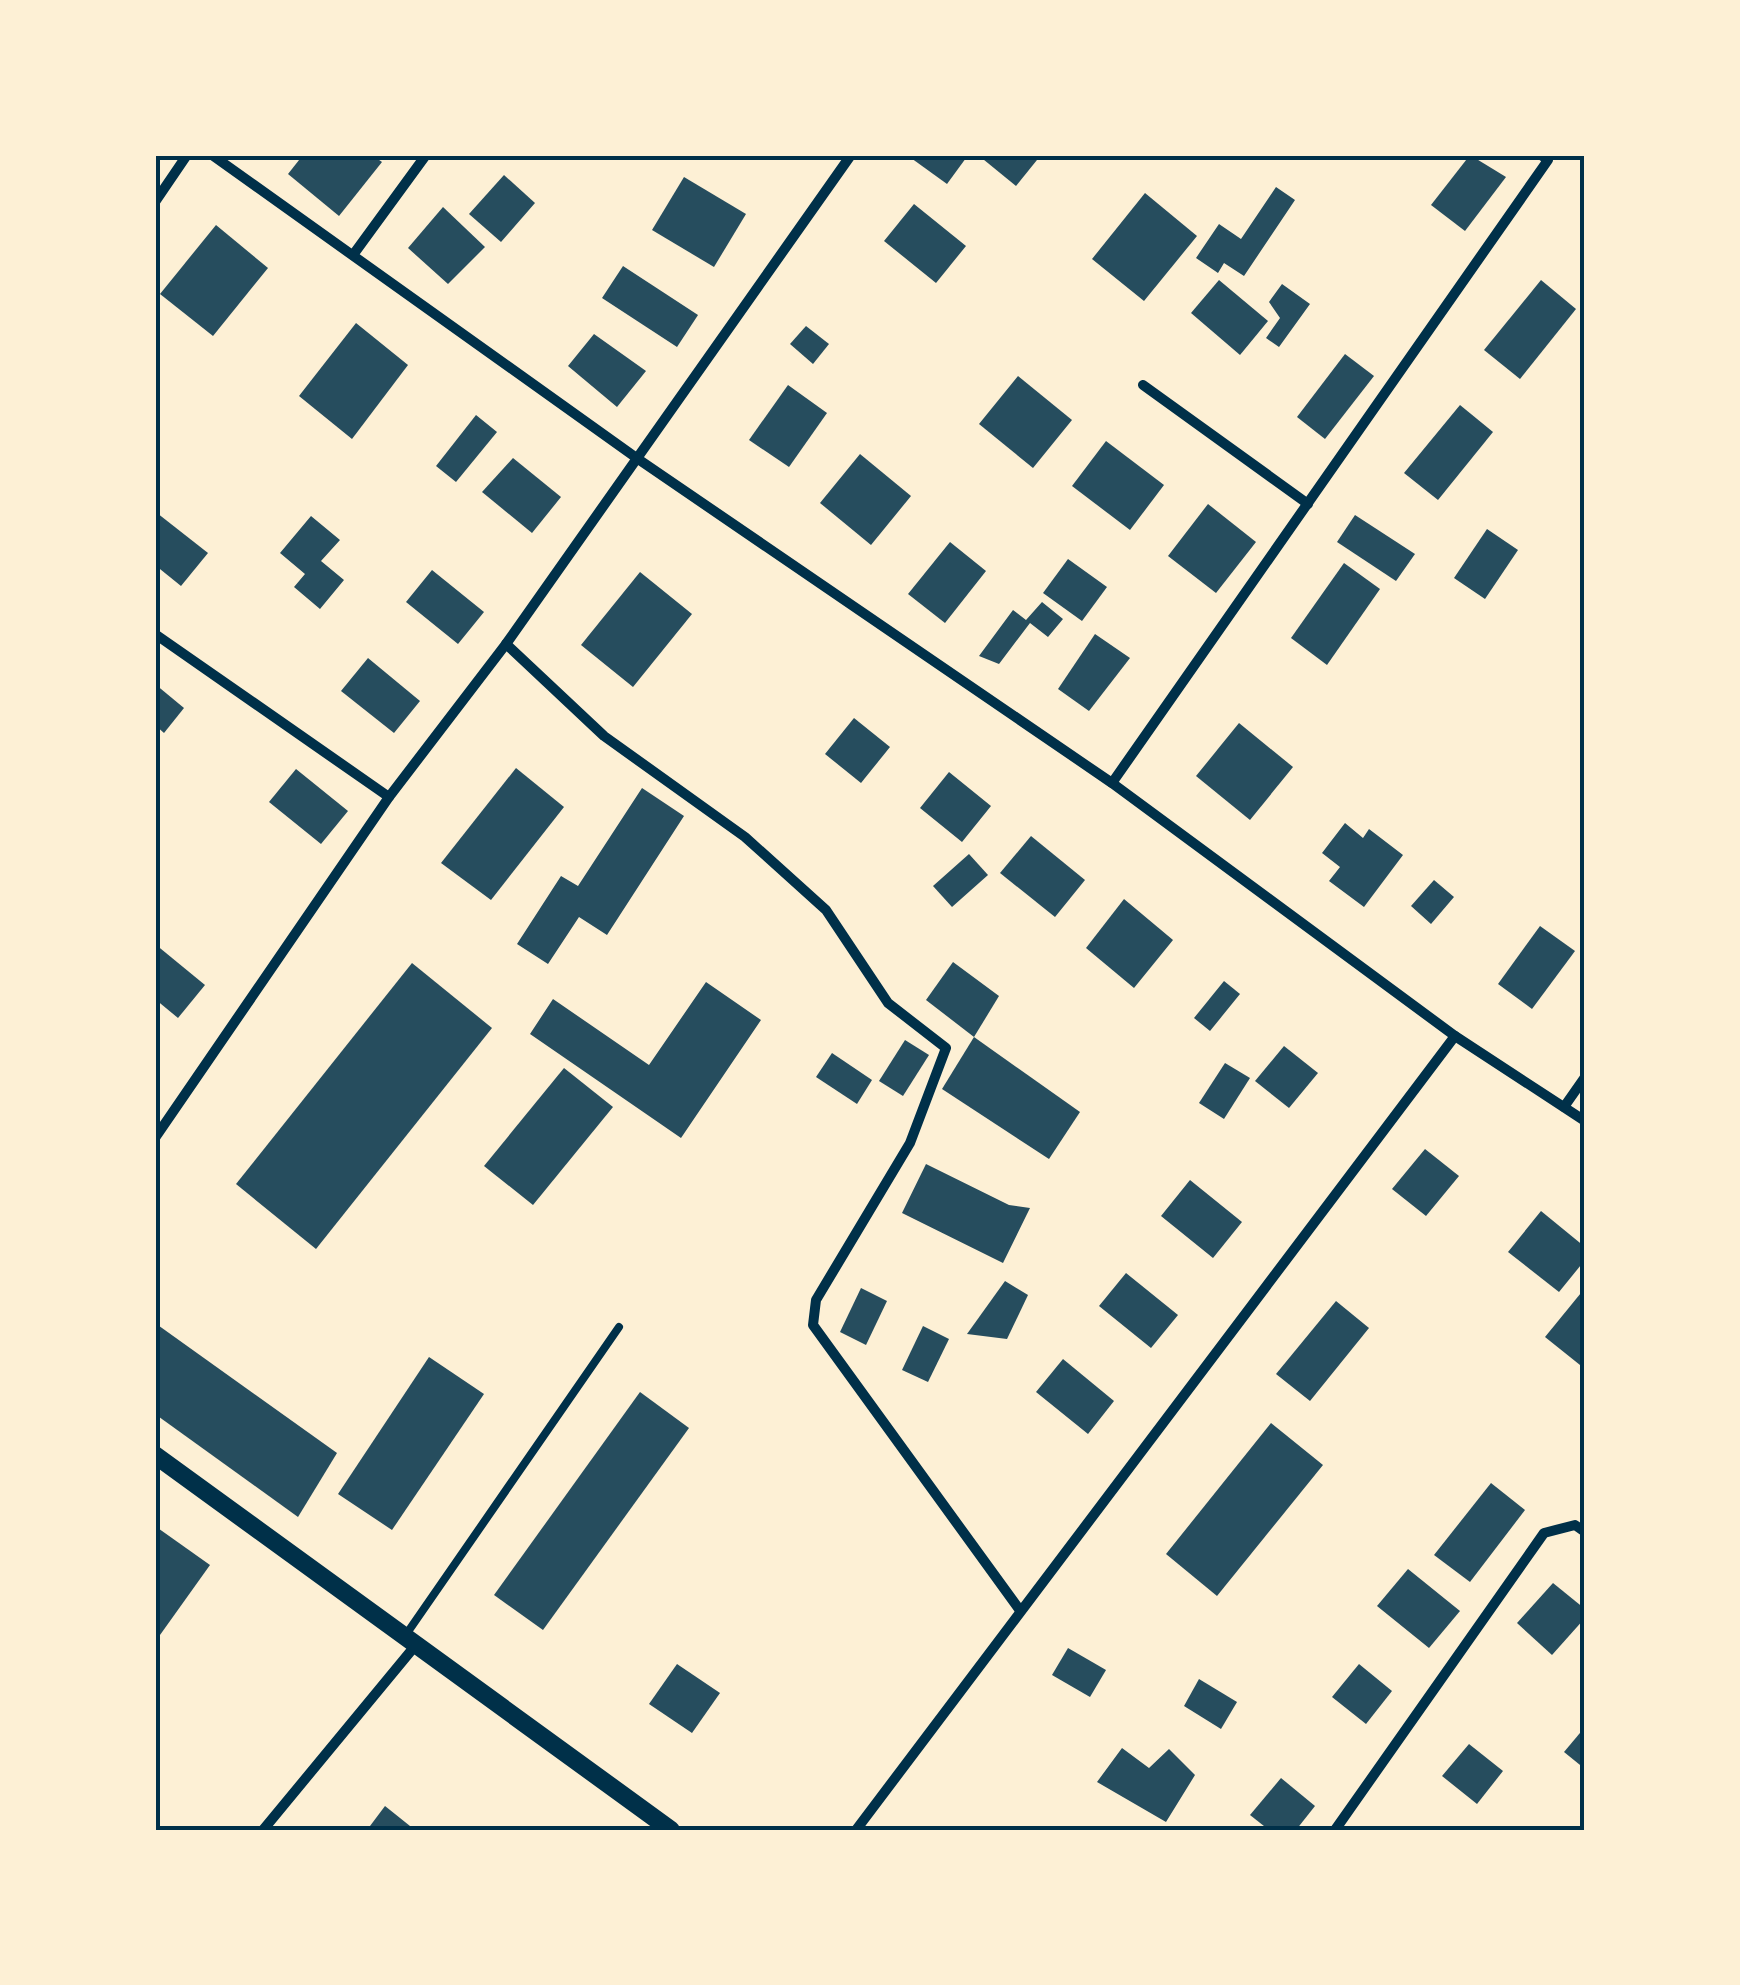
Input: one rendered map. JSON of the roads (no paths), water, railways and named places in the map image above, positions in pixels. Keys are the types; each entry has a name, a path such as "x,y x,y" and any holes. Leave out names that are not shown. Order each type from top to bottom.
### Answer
{"street":[{"path":"155,202 187,155"},
{"path":"212,155 638,459 1112,782 1455,1036 1585,1121"},
{"path":"352,255 426,155"},
{"path":"155,1138 389,797 506,644 850,155"},
{"path":"1112,782 1548,160 1541,155"},
{"path":"1143,385 1308,504"},
{"path":"155,634 389,797"},
{"path":"506,644 604,736 745,837 826,910 888,1003 946,1048 910,1143 816,1300 813,1325 1019,1609"},
{"path":"856,1830 1455,1036"},
{"path":"1564,1107 1585,1077"},
{"path":"155,1455 671,1830"},
{"path":"1336,1830 1544,1533 1575,1524 1585,1532"},
{"path":"263,1830 410,1641"}],"lane":[{"path":"410,1641 619,1327"}]}
